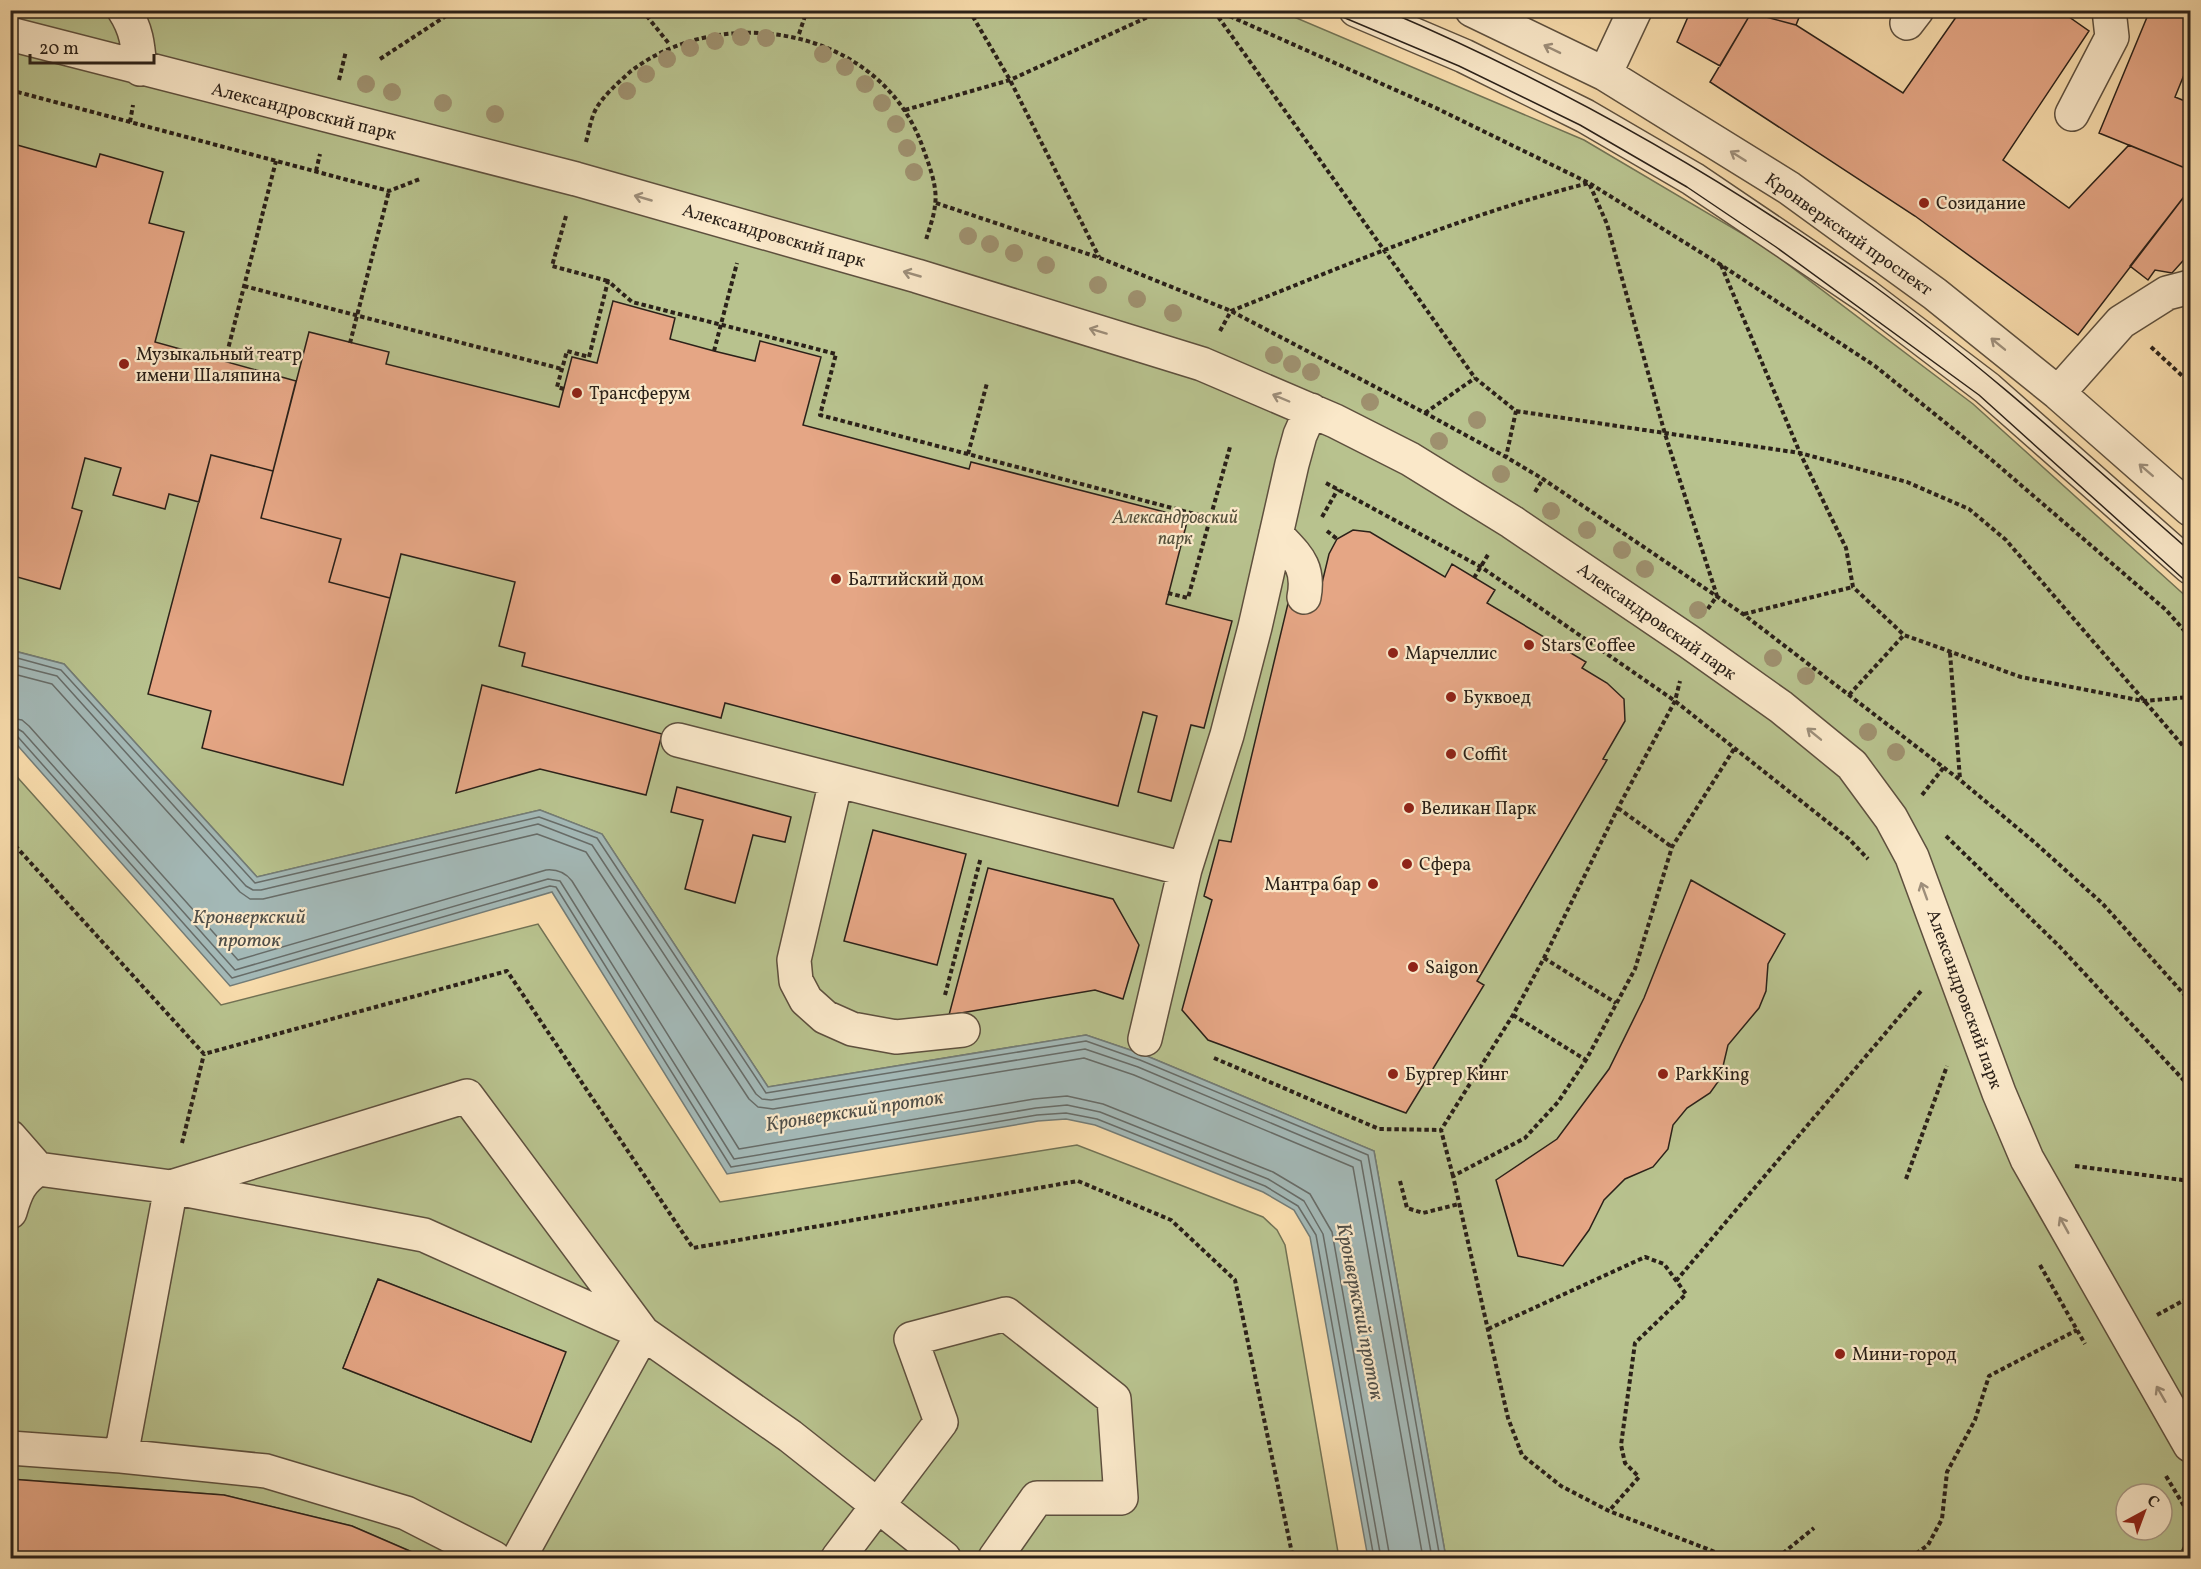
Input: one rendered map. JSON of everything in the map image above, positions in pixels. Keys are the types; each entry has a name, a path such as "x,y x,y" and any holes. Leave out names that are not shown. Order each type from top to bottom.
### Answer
{"street":[{"path":"124,10 133,24 140,69"},
{"path":"1356,10 1464,56 1565,106 1693,179 1866,296 1987,388 2190,567"},
{"name":"Кронверкский проспект","path":"1472,10 1605,74 1789,188 1935,294 2058,393 2190,509"},
{"path":"1605,74 1635,10"},
{"path":"2072,114 2112,38 2109,10"},
{"name":"Александровский парк","path":"10,34 587,182 917,276 1202,364 1311,410 1410,459 1512,522 1762,694 1852,765 1891,818 1912,857 1999,1093 2027,1159 2190,1445"},
{"path":"2058,393 2121,322 2167,292 2190,287"},
{"path":"1145,1039 1185,869 1227,735 1292,464 1300,435 1311,410"},
{"path":"1276,534 1301,562 1307,581 1304,597"},
{"path":"678,740 1185,869"},
{"path":"836,780 794,960 796,981 806,1000 825,1017 852,1029 896,1037 949,1032"},
{"path":"171,1187 467,1096 643,1333"},
{"path":"10,1137 38,1169"},
{"path":"10,1212 16,1193 25,1177 38,1169 171,1187 424,1235 643,1333 790,1436 944,1558"},
{"path":"122,1456 171,1187"},
{"path":"838,1558 941,1422 911,1340 1006,1314 1114,1399 1121,1498 1037,1498 995,1558"},
{"path":"519,1558 643,1333"},
{"path":"10,1448 122,1456 266,1471 406,1513 494,1558"}],"path":[{"path":"380,59 455,10"},
{"path":"642,10 670,45"},
{"path":"799,34 807,10"},
{"path":"969,10 1010,80 1100,258"},
{"path":"905,110 1010,80 1150,16 1200,10"},
{"path":"1214,10 1436,108 1589,183 1721,265 1884,374 1993,460 2166,610 2190,637"},
{"path":"1214,10 1475,378 1516,411 1800,453 1907,482 1969,509 2006,540 2190,754"},
{"path":"596,109 616,84 642,62 670,45 701,34 734,28 767,28 799,34 831,46 859,63 884,85 905,110 920,139 931,171 936,203"},
{"path":"10,90 389,191 425,178"},
{"path":"225,361 276,161"},
{"path":"1202,364 1231,311 1383,250 1528,198 1589,183"},
{"path":"1589,183 1607,224 1665,434 1717,596"},
{"path":"350,343 389,191"},
{"path":"555,212 574,217"},
{"path":"566,215 552,266 608,280 632,302 836,354 820,415 1210,518"},
{"path":"1721,265 1800,453 1846,549 1853,587 1904,635 2021,677 2143,701 2190,697"},
{"path":"714,351 736,270"},
{"path":"564,389 557,387 567,351 589,357 608,280"},
{"path":"244,286 562,369"},
{"path":"2121,322 2190,382"},
{"path":"1425,413 1475,378"},
{"path":"968,454 987,383"},
{"path":"1506,457 1516,411"},
{"path":"1168,593 1188,598 1230,447"},
{"path":"1292,464 1481,567 1675,700 1849,839 1874,866"},
{"path":"1336,539 1321,523 1322,515 1338,489"},
{"path":"1474,578 1486,557"},
{"path":"1743,614 1853,587"},
{"path":"1849,695 1904,635"},
{"path":"1950,653 1960,780"},
{"path":"1675,700 1513,1015 1441,1130 1508,1418 1522,1455 1561,1486 1609,1511 1728,1558"},
{"path":"1453,1176 1525,1138 1558,1102 1586,1060 1635,969 1672,847 1734,749"},
{"path":"1922,796 1944,767"},
{"path":"1618,808 1672,847"},
{"path":"949,1032 991,820"},
{"path":"1940,830 2059,946 2190,1087"},
{"path":"10,840 204,1054"},
{"path":"1544,958 1616,1003"},
{"path":"204,1054 507,971 693,1248 1078,1181 1171,1220 1235,1280 1293,1558"},
{"path":"1676,1281 1923,988"},
{"path":"1513,1015 1586,1060"},
{"path":"171,1187 204,1054"},
{"path":"1214,1058 1379,1128 1441,1130"},
{"path":"1906,1179 1947,1066"},
{"path":"2027,1159 2190,1181"},
{"path":"1400,1182 1407,1208 1423,1212 1459,1204"},
{"path":"1488,1329 1645,1257 1664,1264 1686,1294 1635,1343 1621,1445 1625,1463 1639,1477 1609,1511"},
{"path":"1910,1558 1928,1545 1942,1519 1947,1472 1975,1420 1989,1376 2113,1313"},
{"path":"1777,1558 1814,1528"},
{"path":"2180,1558 2190,1535"}],"green space":[{"name":"Александровский парк","path":"10,11 1280,11 1584,140 1765,247 1973,404 2190,600 2190,1558 1446,1558 1374,1151 1142,1054 1086,1035 768,1087 602,834 540,810 257,877 64,664 11,650"},
{"path":"10,769 221,1005 538,924 720,1202 1077,1145 1263,1217 1277,1230 1285,1245 1339,1558 426,1558 352,1526 224,1495 11,1479","holes":["378,1279 565,1352 531,1442 343,1368"]}],"water":[{"name":"Кронверкский проток","path":"10,650 64,664 257,877 540,810 602,834 768,1087 1086,1035 1142,1054 1374,1151 1446,1558 1368,1558 1310,1237 1294,1210 1263,1192 1095,1125 1066,1119 1038,1121 727,1174 552,892 230,986 11,738"}],"building":[{"path":"1691,10 1802,10 1796,25 1751,13 1720,66 1677,42"},
{"path":"1961,10 2059,10 2089,31 2003,160 2069,208 2129,145 2190,170 2190,189 2078,335 1915,216 1710,82 1751,13 1796,25 1903,93"},
{"path":"2150,10 2190,10 2190,60 2175,97 2190,103 2190,170 2099,133"},
{"name":"Музыкальный театр имени Шаляпина","path":"10,143 96,167 100,154 163,172 149,223 184,232 155,342 296,381 273,471 211,455 199,502 169,494 165,509 113,495 121,468 85,458 72,508 82,511 60,589 10,575"},
{"path":"2190,189 2190,253 2172,273 2155,270 2148,280 2130,266"},
{"path":"613,301 675,318 670,339 714,351 755,361 760,341 821,357 803,425 969,469 971,462 1188,518 1166,604 1232,621 1204,728 1191,725 1171,801 1138,792 1157,716 1143,712 1118,806 725,703 721,718 522,666 525,653 499,646 515,582 401,554 390,598 329,582 341,539 261,518 309,332 389,352 386,364 559,407 572,357 597,363"},
{"path":"211,455 273,471 261,518 341,539 329,582 390,598 343,785 202,748 211,711 148,694"},
{"name":"Великан Парк","path":"1353,530 1370,532 1445,577 1452,564 1495,590 1487,603 1586,662 1582,668 1607,683 1624,699 1625,721 1603,759 1607,760 1477,981 1484,985 1406,1113 1208,1040 1182,1010 1212,900 1204,896 1219,840 1231,842 1290,595 1318,600 1329,554 1337,539"},
{"path":"482,685 662,734 646,795 540,769 456,793"},
{"path":"677,787 791,817 785,842 753,835 735,903 685,889 703,820 671,812"},
{"path":"873,830 966,854 937,965 844,941"},
{"path":"988,868 1113,899 1139,945 1123,999 1095,990 949,1015"},
{"name":"ParkKing","path":"1691,880 1785,934 1768,964 1766,991 1759,1008 1728,1045 1720,1079 1710,1093 1687,1108 1673,1125 1668,1149 1653,1167 1625,1179 1604,1200 1589,1230 1563,1266 1518,1256 1496,1180 1557,1139 1609,1069 1644,998"},
{"path":"378,1279 566,1352 531,1442 343,1368"},
{"path":"10,1479 224,1495 352,1526 426,1558 10,1558"}],"tram line":[{"path":"1326,10 1459,66 1580,125 1687,187 1776,247 1979,395 2190,585"},
{"path":"1385,10 1574,100 1696,168 1755,205 1913,315 2033,414 2190,551"}],"place":[{"name":"Созидание","path":"1924,203"},
{"name":"Музыкальный театр имени Шаляпина","path":"124,364"},
{"name":"Трансферум","path":"577,393"},
{"name":"Балтийский дом","path":"836,579"},
{"name":"Stars Coffee","path":"1529,645"},
{"name":"Марчеллис","path":"1393,653"},
{"name":"Буквоед","path":"1451,697"},
{"name":"Coffit","path":"1451,754"},
{"name":"Великан Парк","path":"1409,808"},
{"name":"Сфера","path":"1407,864"},
{"name":"Мантра бар","path":"1373,884"},
{"name":"Saigon","path":"1413,967"},
{"name":"Бургер Кинг","path":"1393,1074"},
{"name":"ParkKing","path":"1663,1074"},
{"name":"Мини-город","path":"1840,1354"}]}
